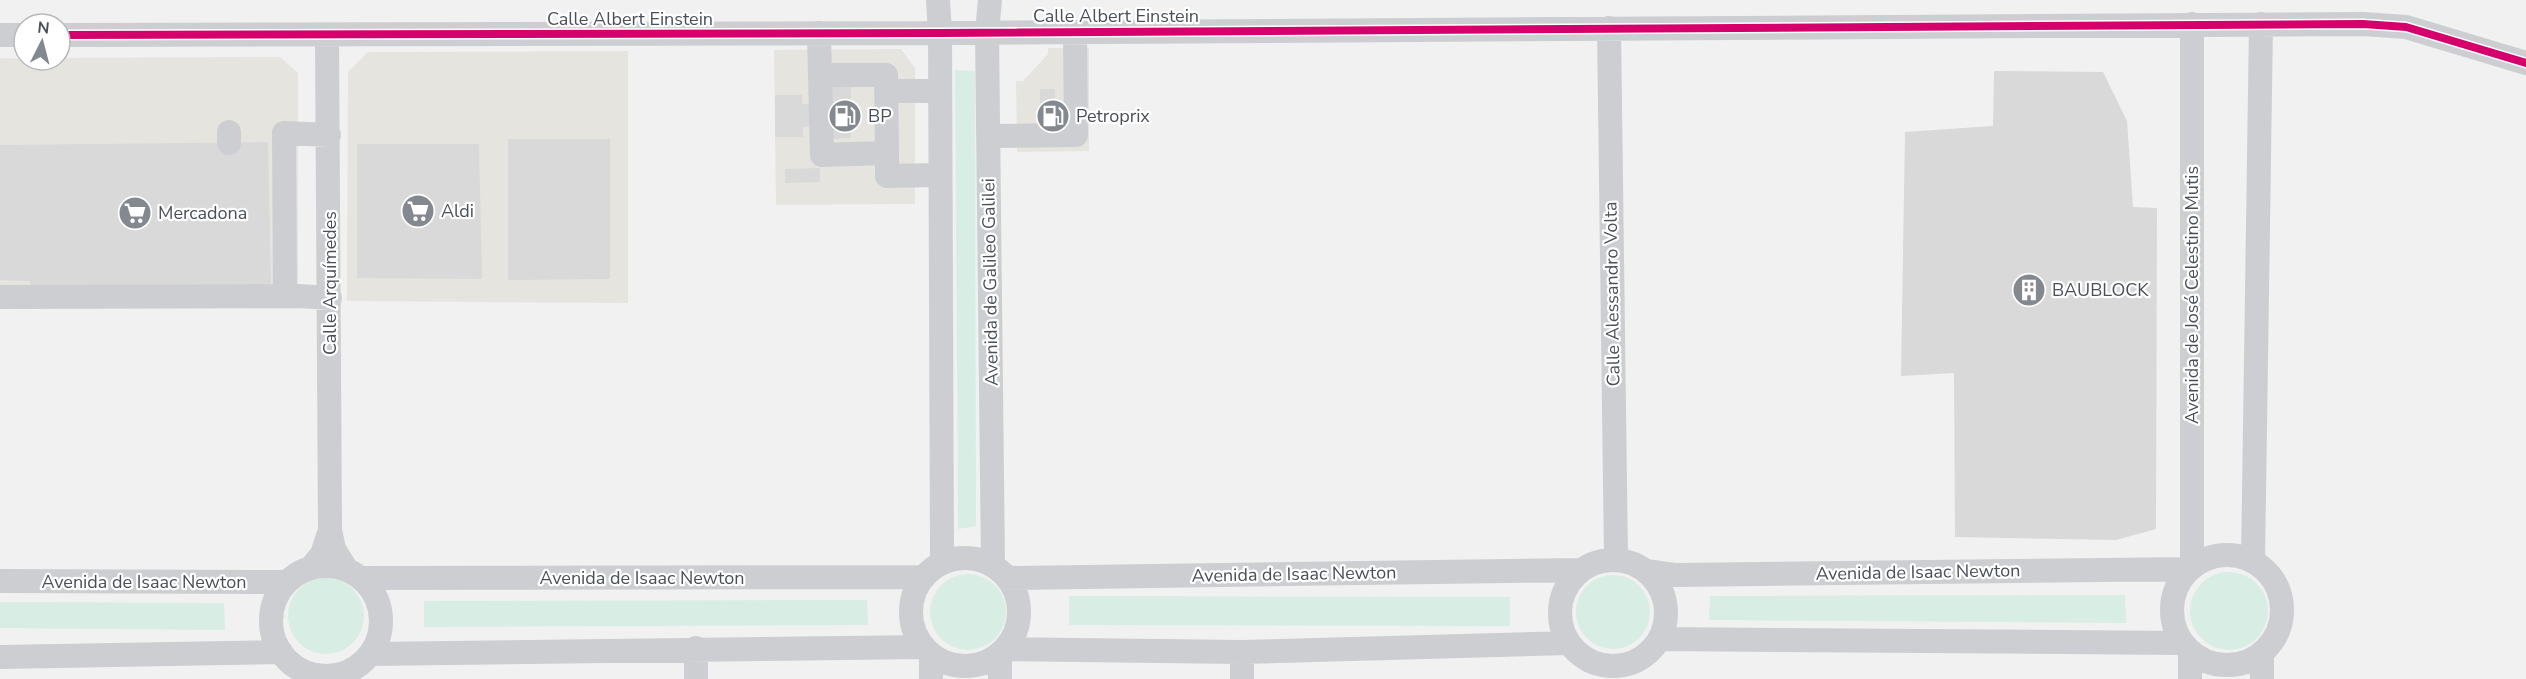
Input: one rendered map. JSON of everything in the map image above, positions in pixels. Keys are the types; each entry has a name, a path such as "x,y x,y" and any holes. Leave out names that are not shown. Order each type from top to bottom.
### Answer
{"street":[{"path":"938,0 942,561"},
{"name":"Avenida de Galileo Galilei","path":"990,0 987,32 988,136 1001,572"},
{"name":"Avenida de José Celestino Mutis","path":"2191,568 2192,24"},
{"path":"2253,561 2261,24"},
{"name":"Calle Albert Einstein","path":"72,35 327,35 512,42 819,33 2363,24 2406,27 2526,63"},
{"name":"Calle Alessandro Volta","path":"1609,28 1616,560"},
{"path":"988,136 1076,135 1075,32"},
{"path":"819,33 822,155 887,153"},
{"name":"Calle Arquímedes","path":"327,35 330,530 334,549 354,574"},
{"path":"820,75 886,75 887,176 940,175"},
{"path":"887,92 940,91"},
{"path":"285,296 284,133 329,135"},
{"path":"0,297 285,296 330,298"},
{"name":"Calle Arquímedes","path":"311,568 322,554 330,530"},
{"path":"1660,639 2186,647 2203,660 2226,665 2249,661 2262,653 2274,639 2282,622 2283,604 2278,587 2268,572 2253,561 2232,555 2211,557 2191,568 2177,585 2172,605 2174,625 2186,647 2190,679"},
{"path":"959,557 977,558 1001,572 1016,592 1019,607 1019,622 1014,637 1002,652 984,663 966,666 947,663 927,651 913,631 910,612 913,593 922,577 942,561 959,557"},
{"path":"1616,560 1632,563 1646,571 1659,585 1665,603 1666,621 1660,639 1651,651 1640,660 1612,673 1587,660 1568,643 1560,624 1559,604 1566,585 1580,570 1597,562 1616,560"},
{"path":"329,566 354,574 373,591 380,606 382,623 379,639 371,654 350,671 324,677 299,669 281,652 273,634 271,616 276,597 287,582 311,568 329,566"},
{"name":"Avenida de Isaac Newton","path":"1646,571 1674,575 2191,568"},
{"name":"Avenida de Isaac Newton","path":"1001,572 1580,570"},
{"name":"Avenida de Isaac Newton","path":"354,574 922,577"},
{"name":"Avenida de Isaac Newton","path":"0,581 287,582"},
{"path":"1002,652 1242,652 1568,643"},
{"path":"371,654 696,648 927,651"},
{"path":"696,648 696,679"},
{"path":"927,651 931,679"},
{"path":"0,657 281,652"},
{"path":"1000,679 1002,652"},
{"path":"1242,652 1242,679"},
{"path":"2262,653 2262,679"}],"shaded area":[{"name":"Petroprix","path":"1048,48 1089,48 1089,151 1017,152 1016,81 1023,81 1048,54"},
{"name":"BP","path":"901,49 915,68 915,204 776,205 774,50"},
{"path":"628,51 628,303 347,301 348,72 368,52"},
{"name":"Mercadona","path":"280,57 298,73 298,306 0,307 0,58 12,58 12,72 72,72 72,58"}],"green space":[{"path":"955,70 975,71 976,526 958,529"},
{"path":"2229,572 2244,575 2257,583 2265,596 2268,611 2265,626 2257,639 2244,647 2229,650 2214,647 2201,639 2193,626 2190,611 2193,596 2201,583 2214,575"},
{"path":"961,574 975,574 989,580 1000,591 1006,605 1003,627 995,639 975,650 961,650 947,644 936,633 930,619 930,605 936,591 947,580"},
{"path":"1613,575 1634,581 1644,591 1650,612 1644,633 1634,643 1613,649 1592,643 1582,633 1576,612 1582,591 1592,581"},
{"path":"326,578 340,581 353,589 361,602 364,616 361,630 353,643 340,651 326,654 312,651 299,643 291,630 288,616 291,602 299,589 312,581"},
{"path":"2125,595 2126,623 1709,620 1710,596"},
{"path":"1069,596 1510,597 1510,626 1069,625"},
{"path":"867,600 868,625 424,627 424,601"},
{"path":"0,602 224,603 225,630 0,628"}],"building":[{"name":"BAUBLOCK","path":"1994,71 2103,72 2127,121 2133,207 2157,208 2156,529 2116,540 1955,537 1954,373 1901,376 1905,132 1993,126"},
{"path":"828,86 851,86 851,138 828,139 828,127 803,127 803,137 775,137 775,95 802,95 802,104 828,104"},
{"path":"1040,89 1055,89 1055,129 1040,129"},
{"path":"508,139 610,139 610,279 508,280"},
{"name":"Mercadona","path":"268,142 271,283 259,291 30,291 30,281 0,280 0,145"},
{"name":"Aldi","path":"357,144 479,144 482,279 357,278"},
{"path":"820,168 820,182 785,183 785,169"}],"cycle path":[{"path":"72,35 940,33 2363,24 2406,27 2526,63"}],"place":[{"name":"BP","path":"845,116"},
{"name":"Petroprix","path":"1053,116"},
{"name":"Aldi","path":"418,211"},
{"name":"Mercadona","path":"135,213"},
{"name":"BAUBLOCK","path":"2029,290"}]}
